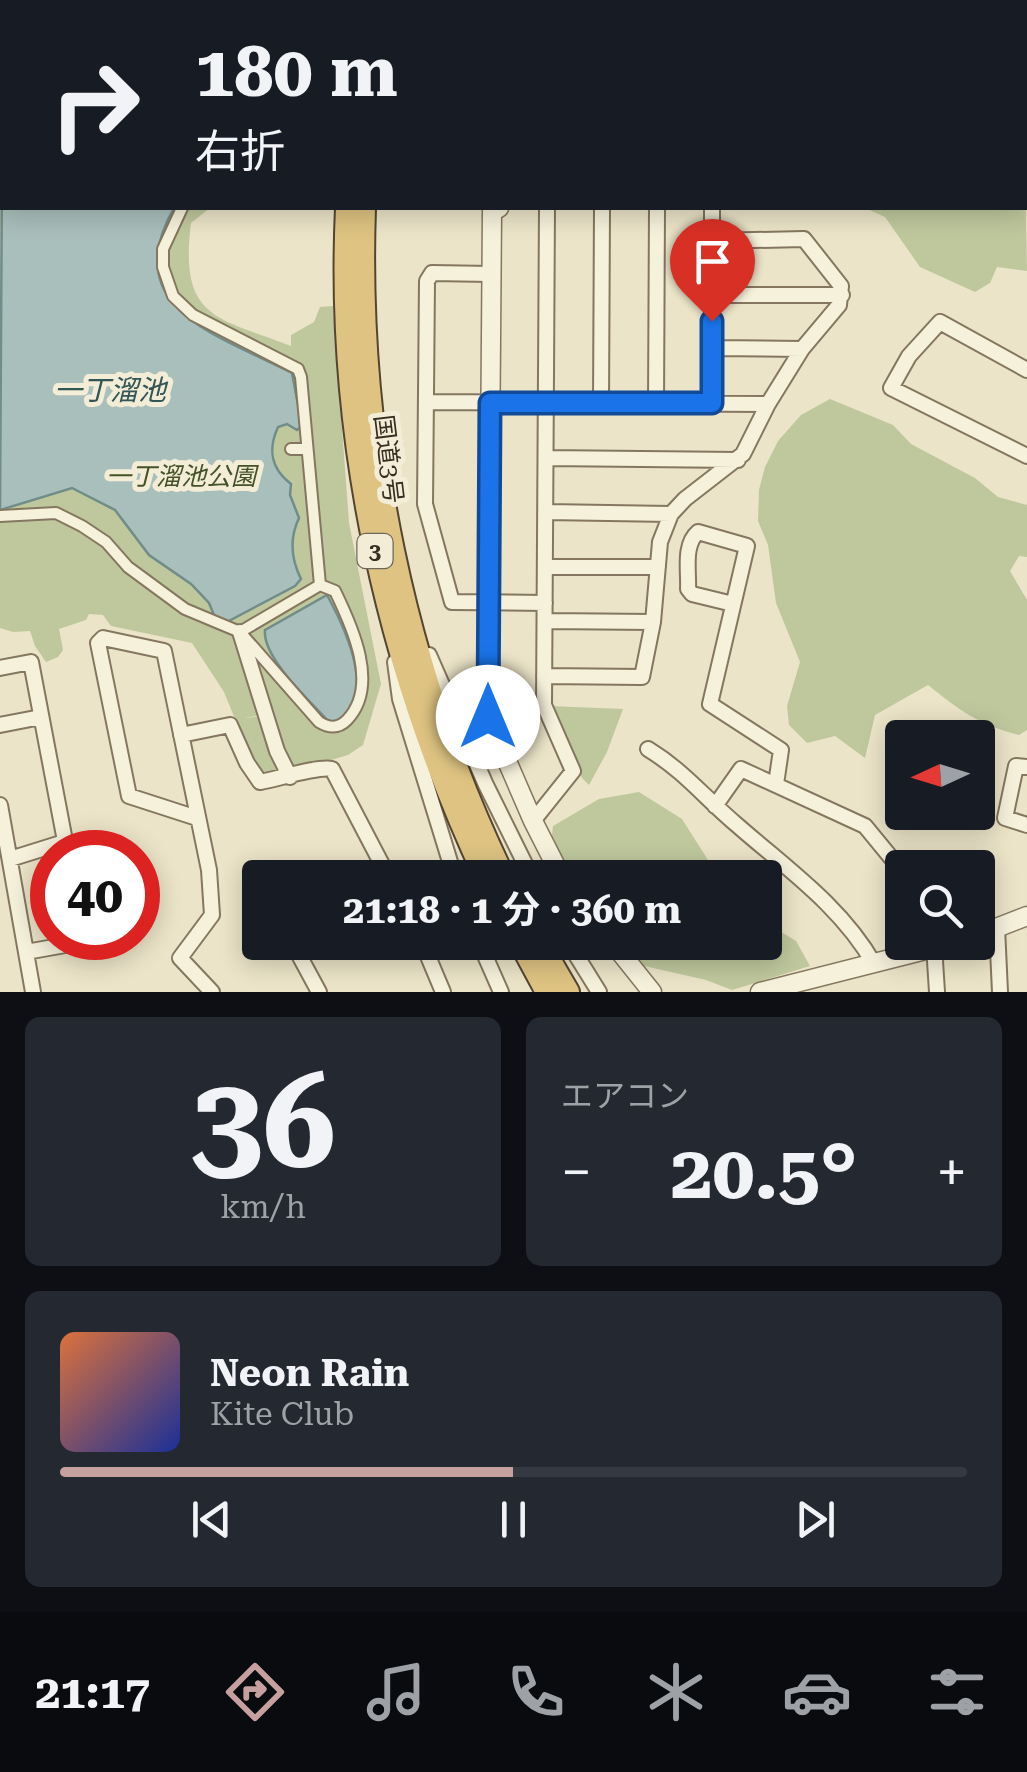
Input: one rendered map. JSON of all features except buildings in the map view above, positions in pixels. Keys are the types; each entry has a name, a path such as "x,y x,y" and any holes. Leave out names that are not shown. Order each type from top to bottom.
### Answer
{"highway":[{"name":"国道3号","path":"347,210 348,320 357,433 371,532 391,623 426,738 478,860"},
{"name":"国道3号","path":"364,210 369,378 389,531 424,682 496,860"},
{"path":"530,960 547,992"},
{"path":"549,960 568,992"}],"street":[{"path":"181,210 163,249 163,267 174,296 192,315 298,370 301,377 320,586"},
{"path":"363,253 372,235 377,210"},
{"path":"494,210 488,717 553,860"},
{"path":"533,820 573,771 544,705 547,210"},
{"path":"601,403 602,210"},
{"path":"656,403 657,210"},
{"path":"712,210 712,403"},
{"path":"544,676 642,677 653,622 660,542 671,514 738,460 802,350 840,305 841,286 804,239 712,240"},
{"path":"491,274 432,273 427,281 425,504 452,602 545,603"},
{"path":"712,295 842,295"},
{"path":"1025,450 890,388 909,356 940,322 1027,370"},
{"path":"712,348 802,350"},
{"path":"427,402 768,404"},
{"path":"291,449 308,449"},
{"path":"546,458 738,460"},
{"path":"546,512 671,514"},
{"path":"0,516 56,513 106,542 128,567 185,609 240,632 319,722 329,728 340,726 356,709 362,673 334,591 320,586 240,632"},
{"path":"389,531 428,652 523,860"},
{"path":"733,604 692,594 688,589 688,550 698,532 747,546 710,704 781,750 776,784"},
{"path":"545,567 658,567"},
{"path":"545,621 653,622"},
{"path":"391,623 400,699 449,860"},
{"path":"240,632 277,751 290,777"},
{"path":"197,818 129,796 98,644 103,638 164,651 209,870 212,915 180,958 212,992"},
{"path":"0,668 31,662 63,830"},
{"path":"0,725 41,717"},
{"path":"181,736 230,725 246,763 260,782 324,767 332,770 379,860"},
{"path":"648,749 678,767 715,806 817,895 859,937 874,964"},
{"path":"1027,767 1016,766 1005,818 1027,825"},
{"path":"715,806 741,769 865,826 885,850"},
{"path":"0,805 33,992"},
{"path":"10,859 30,854"},
{"path":"1000,992 996,928 1027,916"},
{"path":"26,952 30,951"},
{"path":"302,960 320,992"},
{"path":"430,960 443,992"},
{"path":"487,960 501,992"},
{"path":"579,960 599,992"},
{"path":"626,960 652,992"},
{"path":"760,992 888,960"},
{"path":"937,992 938,960"}],"green space":[{"name":"一丁溜池公園","path":"0,210 207,210 191,223 189,255 191,279 208,310 223,320 291,346 291,335 314,322 320,307 333,306 349,523 381,684 363,745 348,755 294,771 268,714 245,718 263,716 285,775 260,780 224,692 192,643 111,626 103,615 89,614 86,620 59,629 63,650 46,662 30,631 0,628"},
{"path":"869,210 1026,210 1027,271 997,267 990,283 975,292 920,267 885,217"},
{"path":"830,399 893,425 911,444 975,478 998,497 1027,505 1027,557 1019,556 1010,571 1027,600 1027,730 1019,735 995,727 995,720 979,720 928,685 875,715 865,758 835,736 807,743 789,725 787,706 800,662 776,603 768,545 758,521 759,490 778,441 801,415"},
{"path":"550,706 623,709 589,785 582,778"},
{"path":"639,792 682,819 708,860 561,860 551,842 553,826 599,799"},
{"path":"782,932 796,941 810,966 732,990 640,965 635,960 782,960"}],"water":[{"name":"一丁溜池","path":"2,210 173,210 160,243 158,271 167,295 208,331 292,373 302,426 297,430 287,424 278,427 272,450 275,465 291,484 290,495 299,518 292,549 301,579 295,586 225,623 216,620 209,603 191,584 149,555 115,510 72,488 0,510"},
{"path":"327,595 349,644 357,682 348,713 333,722 279,665 266,641 265,630"}],"route":[{"path":"488,717 490,403 712,403 712,321"}]}
